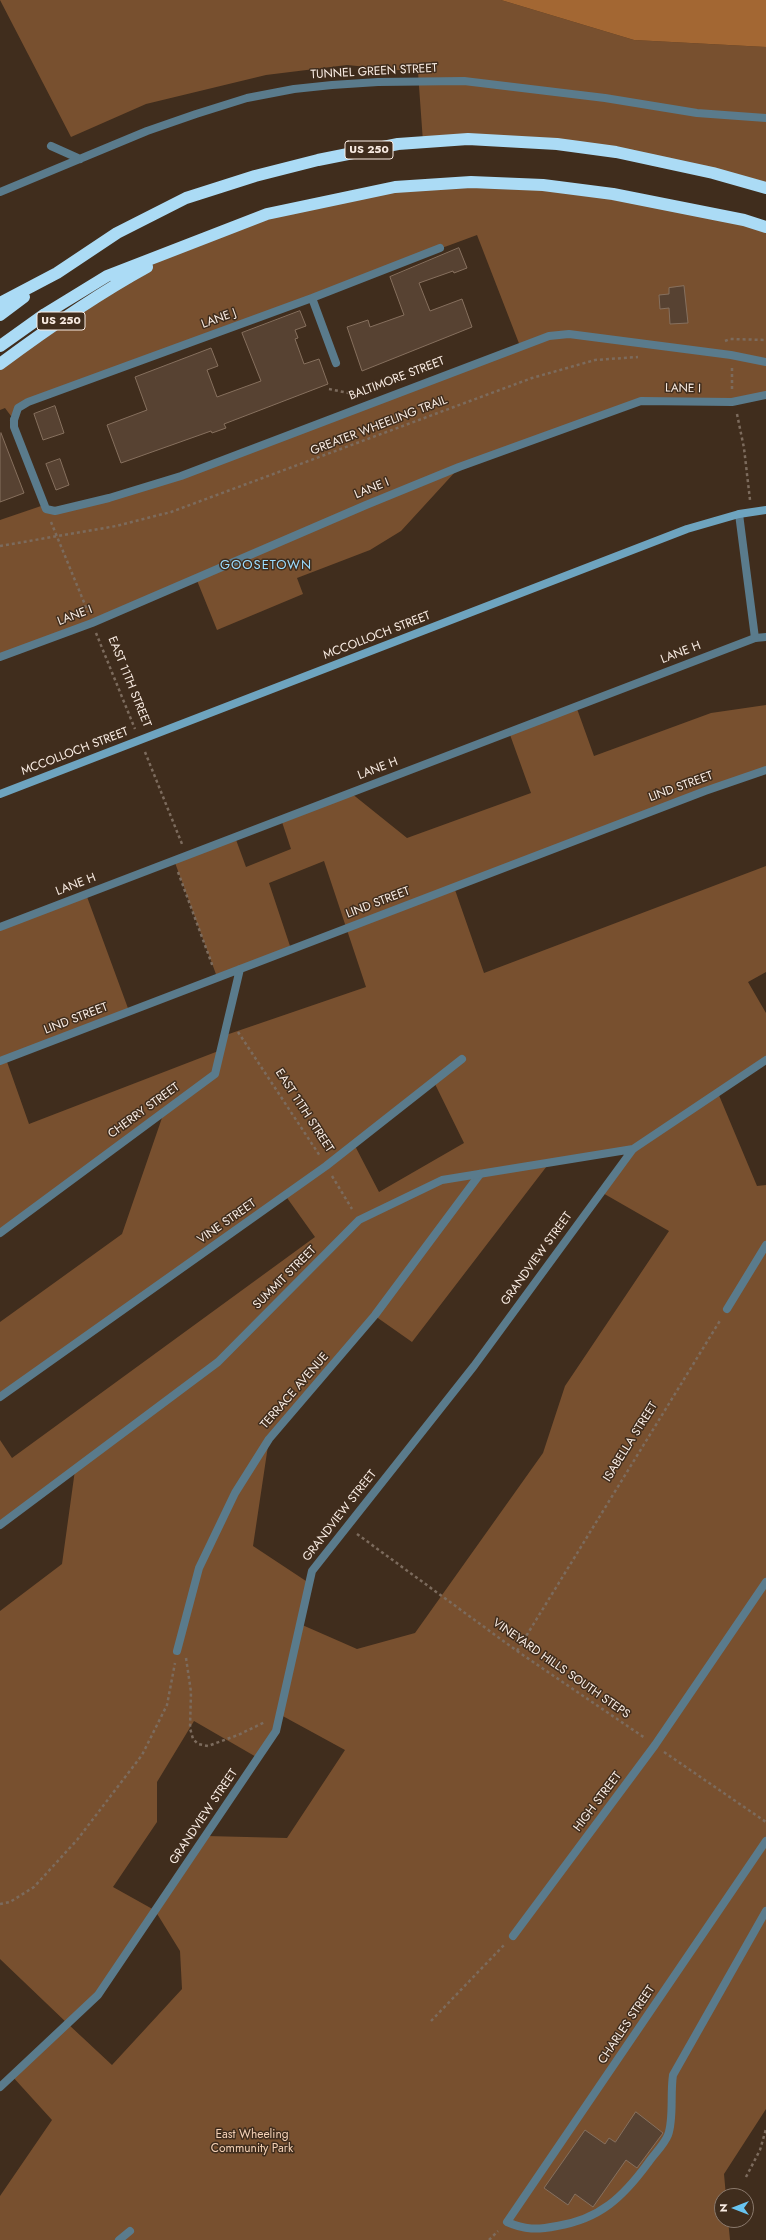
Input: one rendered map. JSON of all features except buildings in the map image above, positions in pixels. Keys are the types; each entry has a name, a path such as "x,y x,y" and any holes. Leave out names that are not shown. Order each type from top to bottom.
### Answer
{"highway":[{"name":"US 250","path":"0,303 57,272 117,233 186,198 255,176 318,160 398,144 468,139 572,146 616,152 713,173 766,188"},
{"name":"US 250","path":"0,364 41,334 123,281 196,241 266,214 315,202 395,187 472,182 543,185 613,194 744,220 766,228"},
{"path":"0,346 45,314 107,276 196,241"},
{"path":"0,315 57,272"}],"street":[{"name":"TUNNEL GREEN STREET","path":"0,192 57,170 147,131 247,98 294,89 370,82 464,81 605,98 697,113 766,118"},
{"path":"51,146 80,159"},
{"name":"LANE J","path":"46,509 14,427 14,420 18,408 28,402 312,298 440,248"},
{"path":"312,298 336,363"},
{"name":"BALTIMORE STREET","path":"46,509 55,511 109,498 181,476 549,336 570,334 731,355 766,362"},
{"name":"LANE I","path":"0,656 92,623 366,505 459,467 641,401 734,402 766,395"},
{"name":"MCCOLLOCH STREET","path":"0,794 688,529 739,514 766,510"},
{"path":"739,514 755,638"},
{"name":"LANE H","path":"0,927 755,638 766,637"},
{"name":"LIND STREET","path":"0,1061 705,791 766,770"},
{"name":"CHERRY STREET","path":"0,1232 215,1074 227,1015 240,969"},
{"name":"VINE STREET","path":"0,1397 326,1166 462,1059"},
{"name":"GRANDVIEW STREET","path":"0,2087 98,1995 276,1731 312,1571 474,1366 633,1149 766,1060"},
{"name":"SUMMIT STREET","path":"0,1526 218,1362 359,1220 442,1180 633,1149"},
{"name":"TERRACE AVENUE","path":"177,1651 199,1568 235,1493 266,1445 375,1315 480,1174"},
{"path":"727,1309 766,1245"},
{"name":"HIGH STREET","path":"513,1936 655,1745 766,1582"},
{"name":"CHARLES STREET","path":"766,1841 507,2222 522,2229 542,2229 576,2223 598,2213 634,2183 667,2137 670,2126 670,2092 673,2075 766,1912"},
{"path":"119,2240 130,2231"}],"path":[{"path":"723,341 730,339 766,340"},
{"path":"730,339 734,402 744,448 752,512"},
{"name":"GREATER WHEELING TRAIL","path":"0,546 58,538 116,526 171,512 532,378 595,360 642,357"},
{"path":"329,389 358,395"},
{"name":"EAST 11TH STREET","path":"50,518 186,855"},
{"path":"174,860 217,977"},
{"name":"EAST 11TH STREET","path":"227,1015 326,1166 359,1220"},
{"name":"ISABELLA STREET","path":"517,1651 727,1309"},
{"name":"VINEYARD HILLS SOUTH STEPS","path":"347,1527 517,1651 766,1822"},
{"path":"180,1638 188,1667 191,1692 190,1728 193,1739 198,1744 208,1746 238,1736 279,1714"},
{"path":"0,1904 10,1902 34,1887 78,1840 142,1755 167,1705 177,1651"},
{"path":"432,2021 513,1936"},
{"path":"746,2177 760,2150 765,2137 766,2128"}],"green space":[{"path":"0,0 501,0 634,40 766,47 766,190 616,152 423,142 418,72 347,65 266,75 146,104 71,137"},
{"path":"543,185 766,229 766,395 732,402 641,401 456,471 401,531 370,550 297,578 303,594 217,630 196,578 0,657 0,520 44,505 46,509 145,488 520,346 477,235 28,401 14,420 5,408 0,410 0,364 123,281 196,241 315,202 395,187"},
{"name":"East Wheeling Community Park","path":"766,705 766,770 454,887 484,973 766,866 766,972 748,982 766,1013 766,1060 718,1093 757,1186 766,1185 766,2109 724,2174 725,2188 714,2188 714,2228 729,2228 730,2240 0,2240 0,2196 52,2120 12,2076 68,2024 0,1959 0,1611 62,1564 75,1470 0,1525 0,1440 12,1458 315,1237 285,1195 0,1397 0,1322 122,1234 164,1112 0,1233 0,927 86,894 129,1011 6,1059 29,1124 221,1050 223,1036 366,987 324,861 269,883 291,949 217,977 174,860 235,837 246,867 291,849 281,819 351,793 407,838 531,793 509,732 576,706 594,756 711,713","holes":["434,1082 464,1143 379,1192 354,1144","633,1149 601,1192 669,1231 565,1386 543,1453 415,1633 357,1649 300,1624 309,1583 253,1546 269,1439 375,1316 412,1342 550,1162","279,1714 345,1750 287,1838 206,1836 156,1911 113,1887 157,1822 157,1782 194,1721 258,1758 276,1731","156,1912 180,1951 182,1989 112,2065 68,2024 98,1995"]}],"shaded area":[{"path":"501,0 766,0 766,47 634,40"}],"district":[{"name":"GOOSETOWN","path":"266,566"}]}
